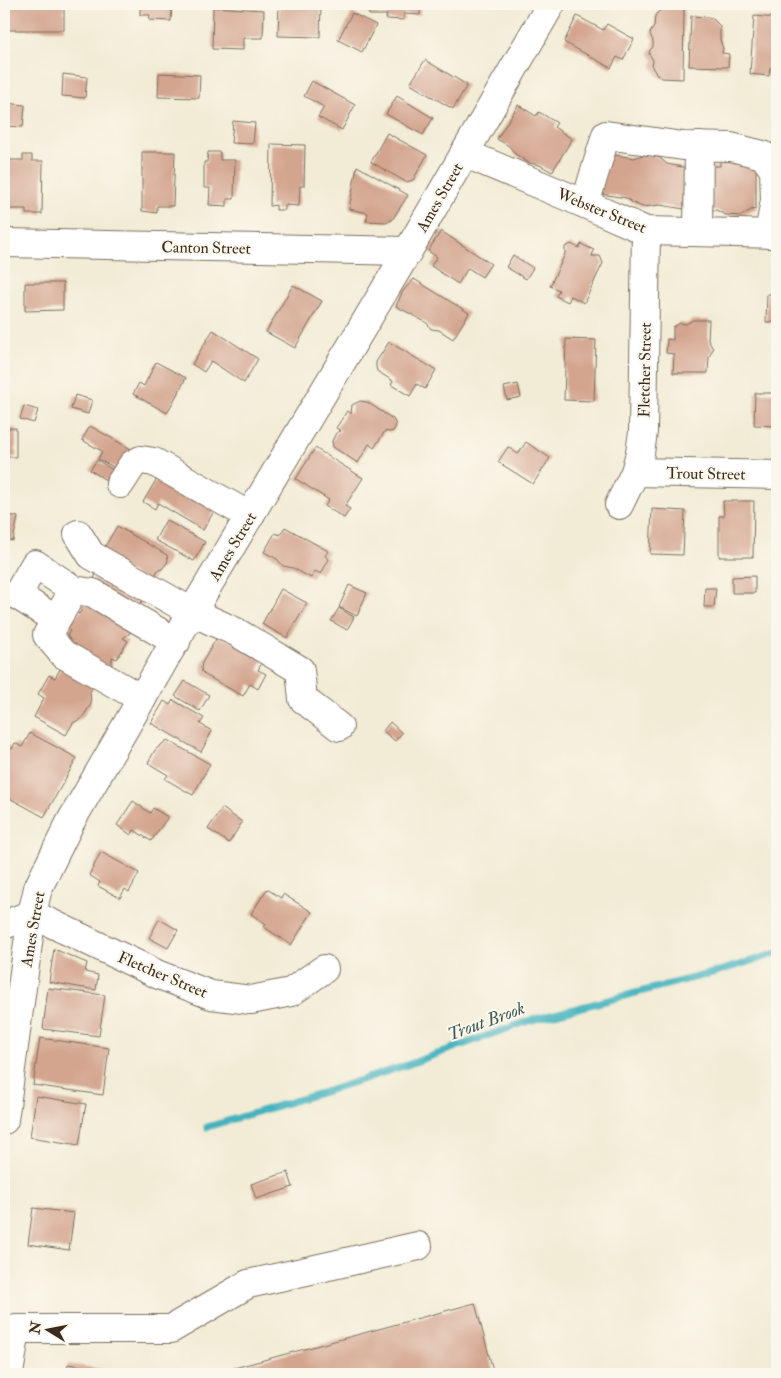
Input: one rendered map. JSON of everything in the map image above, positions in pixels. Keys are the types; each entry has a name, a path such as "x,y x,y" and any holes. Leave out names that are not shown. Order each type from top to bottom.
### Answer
{"street":[{"name":"Ames Street","path":"4,1120 32,914 38,888 71,821 192,612 408,251 551,4"},
{"path":"586,204 606,135 683,146 731,147 763,155 774,170 773,234"},
{"path":"698,232 699,146"},
{"name":"Webster Street","path":"464,153 646,231 773,234"},
{"name":"Fletcher Street","path":"619,505 635,472 643,432 646,231"},
{"name":"Canton Street","path":"4,243 408,251"},
{"path":"120,484 133,464 141,460 154,462 250,516"},
{"name":"Trout Street","path":"635,472 777,475"},
{"path":"78,534 91,554 192,612 236,632 300,670 303,699 340,727"},
{"path":"56,620 17,594 35,564 74,590 93,593 176,642"},
{"path":"74,590 47,634 63,654 142,699"},
{"path":"4,924 32,914"},
{"name":"Fletcher Street","path":"32,914 159,974 211,995 251,1000 291,992 324,969"},
{"path":"9,1374 10,1329 170,1329 248,1284 418,1246"}],"building":[{"path":"7,4 64,4 64,30 7,30"},
{"path":"140,4 172,4 171,21 149,20 150,15 140,15"},
{"path":"279,4 321,5 320,37 278,36"},
{"path":"369,4 420,4 420,15 404,14 404,20 386,19 387,15 369,15"},
{"path":"213,7 264,10 263,38 243,38 243,50 212,49"},
{"path":"664,8 684,8 683,79 661,78 652,67 653,60 649,54 653,47 653,41 650,34 654,27 655,16"},
{"path":"352,13 376,25 362,52 338,40"},
{"path":"577,16 603,30 607,24 634,39 623,60 617,57 611,68 564,42"},
{"path":"691,16 708,17 720,26 722,53 729,54 728,67 689,66"},
{"path":"754,16 777,18 777,69 770,68 769,76 750,74"},
{"path":"425,60 467,85 453,109 410,84"},
{"path":"159,73 200,75 199,98 158,97"},
{"path":"63,74 87,77 85,98 62,96"},
{"path":"312,81 355,105 342,130 318,117 324,107 304,96"},
{"path":"397,96 433,118 423,135 386,114"},
{"path":"4,103 25,105 23,127 4,126"},
{"path":"518,105 536,116 539,112 557,123 554,127 572,139 552,172 540,165 529,163 515,154 509,146 497,139"},
{"path":"233,121 255,123 253,144 231,143"},
{"path":"387,133 427,155 413,180 406,182 371,162"},
{"path":"271,144 305,145 304,186 300,186 299,206 285,205 285,210 276,210 276,205 270,206"},
{"path":"142,152 175,152 173,206 157,206 157,213 142,211"},
{"path":"208,152 220,152 220,160 235,160 234,199 227,199 227,206 209,205 210,188 204,188 204,162 207,162"},
{"path":"609,154 634,158 652,155 660,158 667,164 692,169 684,209 660,205 643,207 626,198 601,194"},
{"path":"23,155 32,155 32,161 43,161 42,214 26,214 26,209 9,209 10,160 23,160"},
{"path":"720,159 743,159 742,164 756,164 756,209 741,216 726,215 712,210 711,166 720,166"},
{"path":"357,166 408,195 392,220 386,222 366,221 368,213 349,209"},
{"path":"441,231 491,264 482,277 468,268 458,284 431,266 437,257 428,251"},
{"path":"571,244 579,248 581,244 594,250 592,256 600,256 603,263 584,303 571,296 568,302 556,296 559,290 550,286 565,254 565,247"},
{"path":"513,255 533,268 526,279 506,267"},
{"path":"414,279 469,313 453,339 439,330 431,329 427,323 396,306 403,291"},
{"path":"25,283 63,283 63,310 25,311"},
{"path":"293,285 322,301 295,348 266,332"},
{"path":"767,294 777,294 777,322 766,322"},
{"path":"693,320 709,320 708,340 713,349 709,357 708,373 673,373 674,354 666,353 667,339 673,340 673,327"},
{"path":"213,330 258,359 244,383 211,361 204,372 192,364"},
{"path":"566,339 596,340 594,401 564,400"},
{"path":"389,342 436,370 425,389 417,384 410,396 391,385 393,381 377,371 376,362"},
{"path":"156,362 186,378 167,413 133,394 139,383 144,386"},
{"path":"518,384 521,397 507,400 504,387"},
{"path":"755,393 777,393 777,426 754,425"},
{"path":"75,395 92,400 88,414 71,409"},
{"path":"360,401 367,402 393,419 396,424 393,431 385,431 374,448 369,444 358,463 333,447 332,441 336,433 341,431 336,428 347,411 351,414 352,405"},
{"path":"24,406 38,410 34,423 20,419"},
{"path":"90,426 131,449 119,470 98,459 102,451 82,440"},
{"path":"4,428 16,428 16,457 4,457"},
{"path":"526,442 550,458 533,484 498,462 508,447 518,454"},
{"path":"315,448 363,478 345,506 350,509 344,518 325,506 329,500 296,479"},
{"path":"97,460 115,471 109,482 90,470"},
{"path":"162,470 219,503 203,530 158,503 155,509 143,502"},
{"path":"723,501 754,501 753,557 719,557 719,516 724,516"},
{"path":"652,509 685,511 683,555 650,554"},
{"path":"5,514 18,517 13,541 4,539"},
{"path":"166,520 205,542 194,561 155,540"},
{"path":"117,526 167,555 167,563 162,569 158,570 150,584 100,555"},
{"path":"285,527 328,551 325,556 329,559 321,574 315,571 311,578 293,568 283,566 277,559 264,552 275,533 280,535"},
{"path":"99,569 148,591 136,612 92,582"},
{"path":"755,576 755,593 732,593 732,577"},
{"path":"349,585 367,593 357,616 339,607"},
{"path":"705,588 716,588 714,607 704,607"},
{"path":"281,589 307,603 287,638 262,624"},
{"path":"89,598 131,628 130,633 123,638 128,641 117,659 112,657 112,664 109,668 61,646 70,631 65,627 74,611 79,614"},
{"path":"339,608 354,617 347,630 331,621"},
{"path":"219,637 266,655 258,670 266,674 258,689 250,684 243,696 202,672 202,663"},
{"path":"65,661 97,679 90,692 91,704 82,718 73,723 66,735 34,717 44,698 38,694 49,675 55,678"},
{"path":"185,681 209,695 200,711 175,696"},
{"path":"173,700 204,718 200,724 212,731 201,752 151,723 164,701 170,705"},
{"path":"390,722 402,733 395,741 383,731"},
{"path":"30,733 77,758 44,817 4,795 4,752 7,746 12,749 15,743 22,747"},
{"path":"167,740 210,764 193,795 165,779 168,775 148,763 155,750"},
{"path":"133,801 150,813 153,808 168,817 151,841 134,830 131,835 117,825"},
{"path":"222,808 242,822 229,843 208,829"},
{"path":"101,852 139,873 129,892 125,889 120,898 98,886 100,882 89,875"},
{"path":"267,889 281,898 283,894 312,912 291,945 264,927 266,924 251,914"},
{"path":"159,919 178,930 168,948 149,938"},
{"path":"54,949 87,963 85,972 98,975 96,990 49,982"},
{"path":"48,988 105,995 99,1036 43,1029"},
{"path":"40,1038 109,1048 103,1095 33,1085"},
{"path":"36,1096 86,1104 79,1145 30,1137"},
{"path":"288,1172 293,1187 256,1199 251,1184"},
{"path":"33,1208 74,1213 69,1250 28,1244"},
{"path":"475,1303 494,1374 212,1374"},
{"path":"68,1364 127,1373 127,1374 66,1374"}],"waterway":[{"name":"Trout Brook","path":"207,1127 404,1066 528,1021 716,972 777,953"}]}
